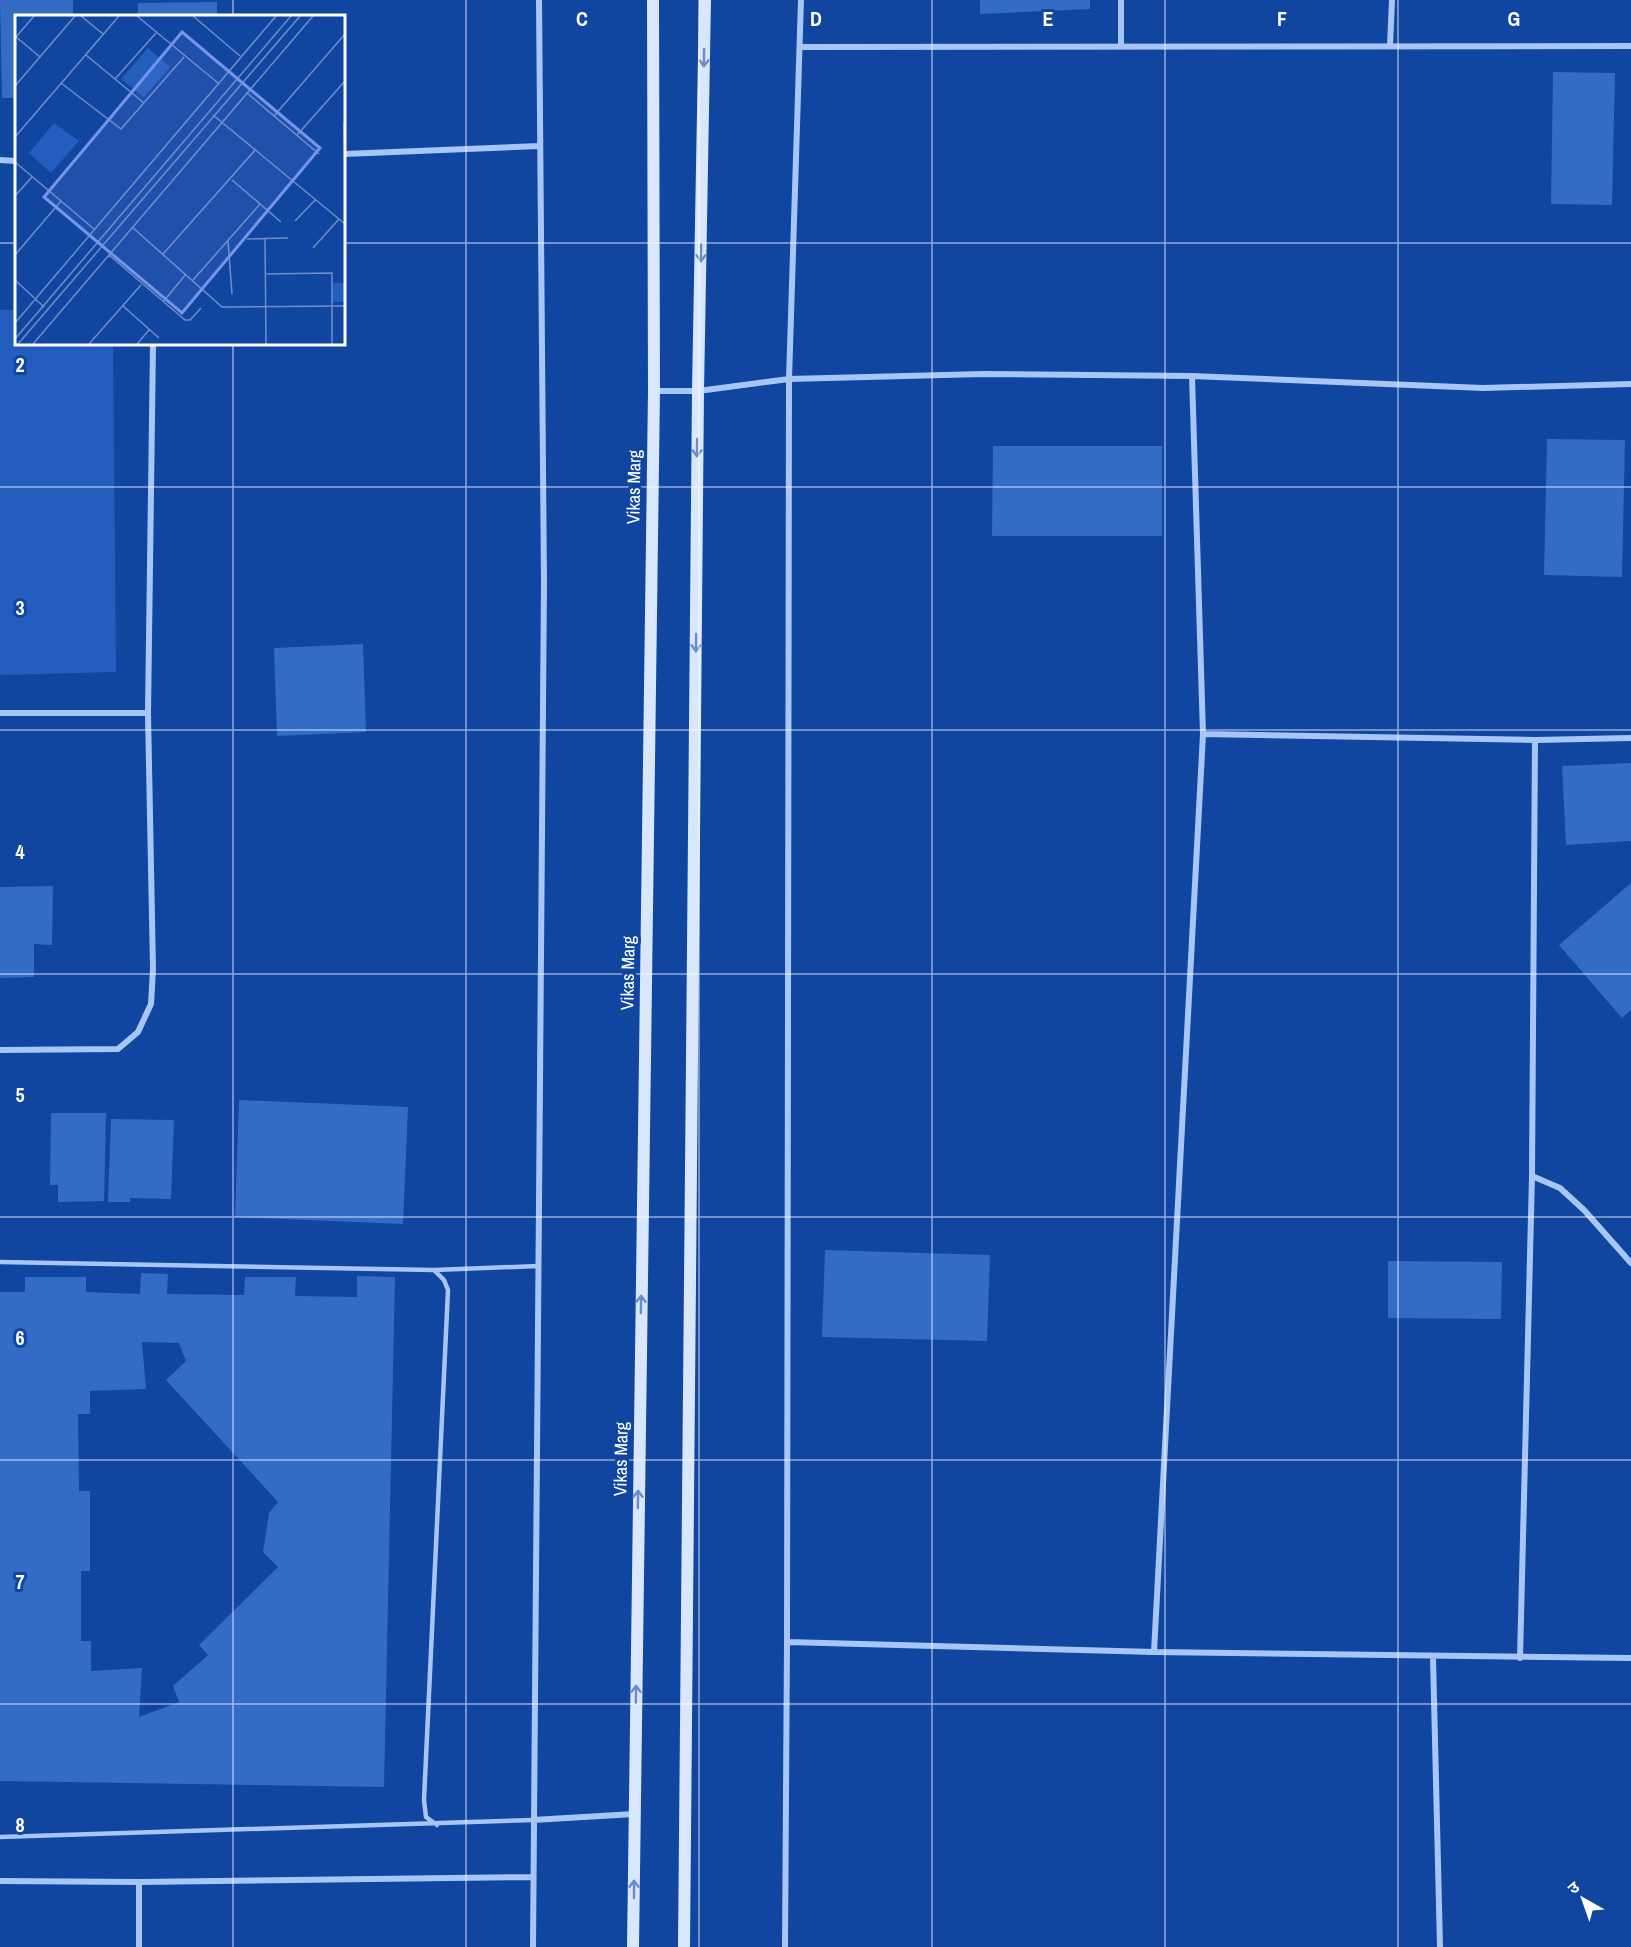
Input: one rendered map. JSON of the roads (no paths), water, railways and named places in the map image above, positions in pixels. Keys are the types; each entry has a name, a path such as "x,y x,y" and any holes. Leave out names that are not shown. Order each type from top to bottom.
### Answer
{"main road":[{"name":"Vikas Marg","path":"633,1947 654,391 654,0"},
{"path":"684,1947 698,391 705,0"}],"street":[{"path":"533,1947 544,583 539,0"},
{"path":"785,1947 789,379 801,0"},
{"path":"1121,0 1121,46"},
{"path":"1390,45 1392,0"},
{"path":"800,47 1631,46"},
{"path":"345,154 539,146"},
{"path":"0,160 15,161"},
{"path":"0,1050 118,1049 138,1032 151,1004 153,969 148,712 153,345"},
{"path":"654,391 698,391 789,379 982,374 1192,376 1483,388 1631,384"},
{"path":"1154,1652 1203,734 1192,376"},
{"path":"0,713 148,712"},
{"path":"1203,734 1534,740 1631,738"},
{"path":"1520,1658 1532,1176 1534,740"},
{"path":"1532,1176 1560,1188 1584,1210 1631,1263"},
{"path":"787,1642 1154,1652 1631,1658"},
{"path":"1433,1657 1440,1947"},
{"path":"533,1820 634,1814"},
{"path":"0,1881 139,1882 533,1877"},
{"path":"139,1882 139,1947"}],"lane":[{"path":"0,1262 434,1270 538,1266"},
{"path":"434,1270 444,1280 448,1290 424,1800 426,1817 436,1825"},
{"path":"0,1837 436,1825 533,1820"}]}
